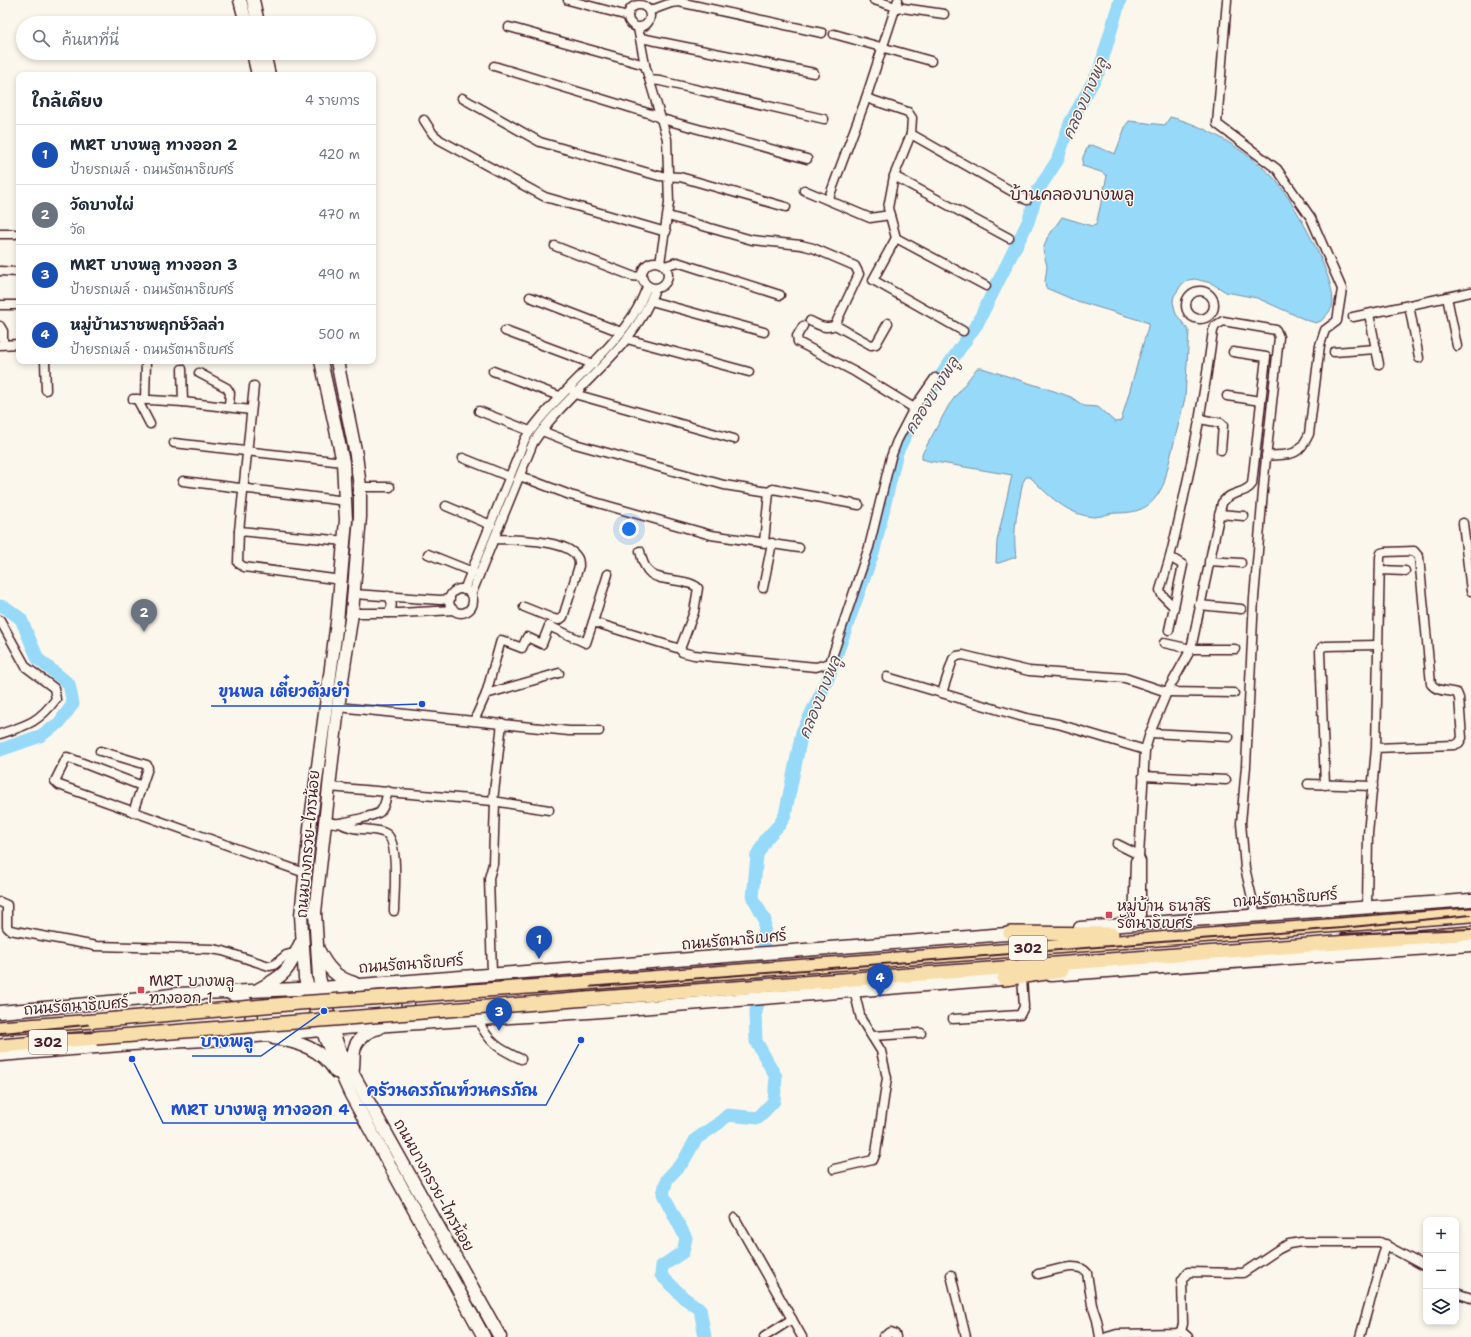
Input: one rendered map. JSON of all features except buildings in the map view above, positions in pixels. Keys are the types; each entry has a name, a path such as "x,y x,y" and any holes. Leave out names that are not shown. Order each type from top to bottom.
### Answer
{"main road":[{"path":"240,0 244,16"},
{"path":"253,0 256,16"},
{"path":"255,60 257,72"},
{"path":"266,60 268,72"},
{"name":"ถนนบางกรวย-ไทรน้อย","path":"322,364 343,462 346,501 345,541 337,622 301,915 301,951 307,988 327,1030 350,1093 484,1337"},
{"name":"ถนนบางกรวย-ไทรน้อย","path":"338,364 356,455 360,487 360,517 352,613 338,708 315,912 327,1030 500,1337"},
{"name":"ถนนรัตนาธิเบศร์","path":"0,1012 225,991 322,988 1010,933 1471,900"},
{"name":"ถนนรัตนาธิเบศร์","path":"0,1028 94,1022 298,1003 585,983 1207,934 1471,915"},
{"path":"1010,933 1207,934"},
{"name":"302","path":"0,1046 587,998 1471,933"},
{"name":"302","path":"0,1055 64,1049 478,1020 854,990 1471,945"},
{"path":"258,990 280,977 289,969 301,951 318,953 333,972 341,978 360,984"},
{"path":"1004,979 1208,952"},
{"path":"434,978 416,984 411,990 408,1003 414,1016 420,1020 434,1022"},
{"path":"225,991 245,1001 250,1008 252,1018 247,1031 241,1036 232,1038"},
{"path":"0,1006 54,1001 61,1006"},
{"path":"352,1074 354,1051 357,1043 365,1034 376,1029 406,1024"},
{"path":"256,1035 297,1042 311,1048 332,1065 350,1093"},
{"path":"0,1060 60,1056 64,1049"}],"street":[{"path":"568,0 628,16"},
{"path":"874,0 897,3 944,14"},
{"path":"1227,0 1217,124 1277,169 1311,218 1342,290 1337,321 1325,330 1320,345 1309,434 1303,448 1295,453 1266,456"},
{"path":"649,11 675,2 692,3 822,33"},
{"path":"638,28 647,25 649,21 649,11 640,3 631,8 628,16 631,24 638,28 645,64 662,119 667,139 669,177 668,216 662,264 668,274 668,280 661,288 656,289 647,287 641,277 642,271 649,263 662,264 677,262 780,295"},
{"path":"828,200 866,98 897,3"},
{"path":"509,27 645,64"},
{"path":"834,34 932,60"},
{"path":"641,38 814,73"},
{"path":"494,66 651,114 662,119 807,159"},
{"path":"650,80 660,81 824,119"},
{"path":"462,98 540,142 606,162 669,177 680,177 786,207"},
{"path":"866,98 908,112 912,118 911,134 894,176 888,208 896,238 873,280 963,330"},
{"path":"424,120 433,134 440,140 545,197 666,232"},
{"path":"911,134 1027,200"},
{"path":"894,176 1009,238"},
{"path":"804,190 870,218 890,215"},
{"path":"668,216 752,240 801,245 813,248 855,266 859,274 835,325 830,328 825,328 807,323 797,336 798,342 855,372 914,408"},
{"path":"0,234 14,234"},
{"path":"896,238 986,286"},
{"path":"555,246 632,276 641,277"},
{"path":"0,271 16,272"},
{"path":"464,590 473,572 525,439 539,418 568,387 593,364 621,332 638,308 647,287"},
{"path":"471,595 464,590 455,591 450,599 451,607 458,613 467,611 473,604 471,595 533,443 575,393 627,339 646,312 656,289"},
{"path":"1353,317 1471,292"},
{"path":"530,297 621,332"},
{"path":"1447,297 1456,346"},
{"path":"651,301 764,332"},
{"path":"0,305 16,305"},
{"path":"1408,305 1419,358"},
{"path":"1210,314 1219,323"},
{"path":"1369,314 1379,364"},
{"path":"1174,607 1162,595 1160,590 1170,557 1200,419 1213,331 1219,323 1223,321 1276,330 1279,333 1266,456 1254,598 1246,766 1240,823 1245,868 1256,915"},
{"path":"835,325 871,345 876,344 888,323"},
{"path":"0,326 3,331 2,345 16,344"},
{"path":"505,331 593,364"},
{"path":"627,339 749,372"},
{"path":"1334,352 1376,350"},
{"path":"1137,924 1136,861 1139,856 1145,750 1150,733 1167,692 1191,649 1219,514 1225,498 1246,490 1252,484 1266,357 1233,352"},
{"path":"46,364 46,390"},
{"path":"145,364 138,399 150,424"},
{"path":"182,369 183,402"},
{"path":"493,371 559,396"},
{"path":"199,373 227,388 230,393 229,406"},
{"path":"593,622 680,649 684,653 694,655 816,667 830,663 869,547 891,457 897,441 914,408 935,378"},
{"path":"254,386 239,531 238,556 240,565 341,580"},
{"path":"568,387 575,393 586,398 734,440"},
{"path":"1227,396 1261,401"},
{"path":"138,399 229,406 251,410"},
{"path":"479,411 530,431"},
{"path":"1200,419 1221,423 1223,425 1221,450"},
{"path":"542,431 574,444 724,485 769,492 779,489 859,505"},
{"path":"174,443 343,462"},
{"path":"463,458 510,477"},
{"path":"520,476 570,495 711,535 800,548"},
{"path":"183,481 244,490 309,495 346,501"},
{"path":"360,487 390,487"},
{"path":"762,588 768,543 769,492"},
{"path":"446,506 491,525"},
{"path":"1219,514 1244,516"},
{"path":"1463,523 1468,544 1471,591"},
{"path":"239,531 345,541"},
{"path":"495,539 524,540 558,545 572,551 578,558 579,566 564,617 559,620 554,620 524,607"},
{"path":"640,551 643,566 647,572 691,584 698,588 694,612 680,649"},
{"path":"1367,908 1368,834 1376,748 1381,553 1414,551 1417,553 1431,684 1434,688 1442,691 1456,693 1459,698 1462,738 1459,743 1454,745 1376,748"},
{"path":"428,554 473,572"},
{"path":"1169,630 1183,565 1170,557"},
{"path":"1209,561 1241,563"},
{"path":"1380,570 1405,571"},
{"path":"474,721 486,694 501,640 522,648 527,637 542,644 549,626 586,643 608,574"},
{"path":"354,594 440,600 450,599"},
{"path":"388,596 391,599 392,605 388,613"},
{"path":"1199,605 1241,609"},
{"path":"352,613 454,610"},
{"path":"0,620 26,667 54,688 56,699 46,712 33,723 0,734"},
{"path":"1164,642 1191,649 1235,649"},
{"path":"1325,785 1320,651 1326,646 1378,645"},
{"path":"942,693 953,659 957,656 963,655 1029,671 1125,678 1167,692 1234,693"},
{"path":"486,694 559,673"},
{"path":"887,677 1026,718 1058,724 1145,750"},
{"path":"338,708 599,732"},
{"path":"492,974 489,878 493,864 494,802 502,723"},
{"path":"1150,733 1229,737"},
{"path":"100,751 147,765 148,768 133,812"},
{"path":"142,786 67,757 55,781 59,785 305,873"},
{"path":"1143,776 1226,780"},
{"path":"1308,784 1373,786"},
{"path":"329,787 388,791 494,802 549,810"},
{"path":"340,823 347,820 374,817 379,814 388,791"},
{"path":"325,821 340,823 351,828 386,833 392,839 395,852 394,911"},
{"path":"1117,844 1139,856"},
{"path":"0,902 7,905 7,927 10,930 96,946 212,949 223,951 269,966 274,965 286,955 301,951"},
{"path":"953,1019 1020,1016 1024,1007 1022,978"},
{"path":"834,1169 873,1160 876,1155 887,1078 881,1051 861,1019 854,990"},
{"path":"478,1020 488,1039 500,1049 521,1059"},
{"path":"872,1036 921,1033"},
{"path":"735,1218 802,1337"},
{"path":"1181,1330 1183,1324 1182,1280 1188,1272 1243,1273 1289,1244 1301,1242 1373,1241 1386,1244 1423,1265"},
{"path":"1360,1337 1386,1244"},
{"path":"1038,1274 1076,1267 1085,1270 1087,1273 1092,1305 1097,1320 1100,1337"},
{"path":"951,1275 966,1337"},
{"path":"1459,1294 1471,1298"},
{"path":"764,1337 792,1319"},
{"path":"1107,1337 1117,1334 1170,1334 1181,1330"},
{"path":"1181,1330 1188,1337"},
{"path":"883,1337 892,1332 896,1337"}],"water":[{"path":"1170,117 1198,126 1225,140 1250,157 1272,176 1290,201 1312,239 1329,279 1332,295 1332,307 1329,313 1321,321 1316,323 1257,298 1226,292 1211,283 1195,279 1188,280 1182,284 1174,296 1173,302 1176,314 1189,331 1185,398 1164,483 1160,491 1151,503 1139,510 1094,517 1075,512 1067,508 1051,497 1030,477 1026,477 1023,482 1016,519 1016,557 996,563 997,541 1012,475 929,461 922,459 922,454 949,405 977,368 982,368 1071,397 1084,406 1098,407 1115,422 1121,421 1149,323 1074,300 1046,288 1045,282 1047,266 1043,250 1047,238 1062,217 1092,226 1096,225 1107,176 1101,172 1082,166 1083,157 1088,146 1092,145 1115,154 1129,121 1165,125"}],"waterway":[{"name":"คลองบางพลู","path":"705,1337 700,1309 684,1298 661,1275 662,1266 683,1252 686,1238 663,1194 667,1179 683,1162 696,1139 728,1115 758,1118 774,1101 776,1077 756,1041 755,1011 761,987 765,920 753,898 757,855 766,839 780,824 785,815 802,732 827,681 874,550 897,452 921,404 977,324 1028,222 1038,190 1057,161 1070,123 1099,71 1120,0"},
{"path":"0,606 5,607 21,619 38,659 69,684 73,704 59,723 40,736 0,750"}],"railway":[{"path":"0,1033 263,1007 418,996 574,988 1342,928 1471,915"},
{"path":"1341,934 1471,929"},
{"path":"67,1033 160,1030 325,1018 477,1006 577,993"}],"place":[{"name":"วัดบางไผ่","path":"144,632"},
{"name":"ขุนพล เตี๋ยวต้มยำ","path":"422,704"},
{"name":"หมู่บ้าน ธนาสิริ รัตนาธิเบศร์","path":"1109,915"},
{"name":"MRT บางพลู ทางออก 2","path":"539,959"},
{"name":"MRT บางพลู ทางออก 1","path":"141,990"},
{"name":"หมู่บ้านราชพฤกษ์วิลล่า","path":"880,997"},
{"name":"บางพลู","path":"324,1011"},
{"name":"MRT บางพลู ทางออก 3","path":"499,1031"},
{"name":"ครัวนครภัณฑ์วนครภัณ","path":"581,1040"},
{"name":"MRT บางพลู ทางออก 4","path":"132,1059"}],"district":[{"name":"บ้านคลองบางพลู","path":"1072,194"}]}
